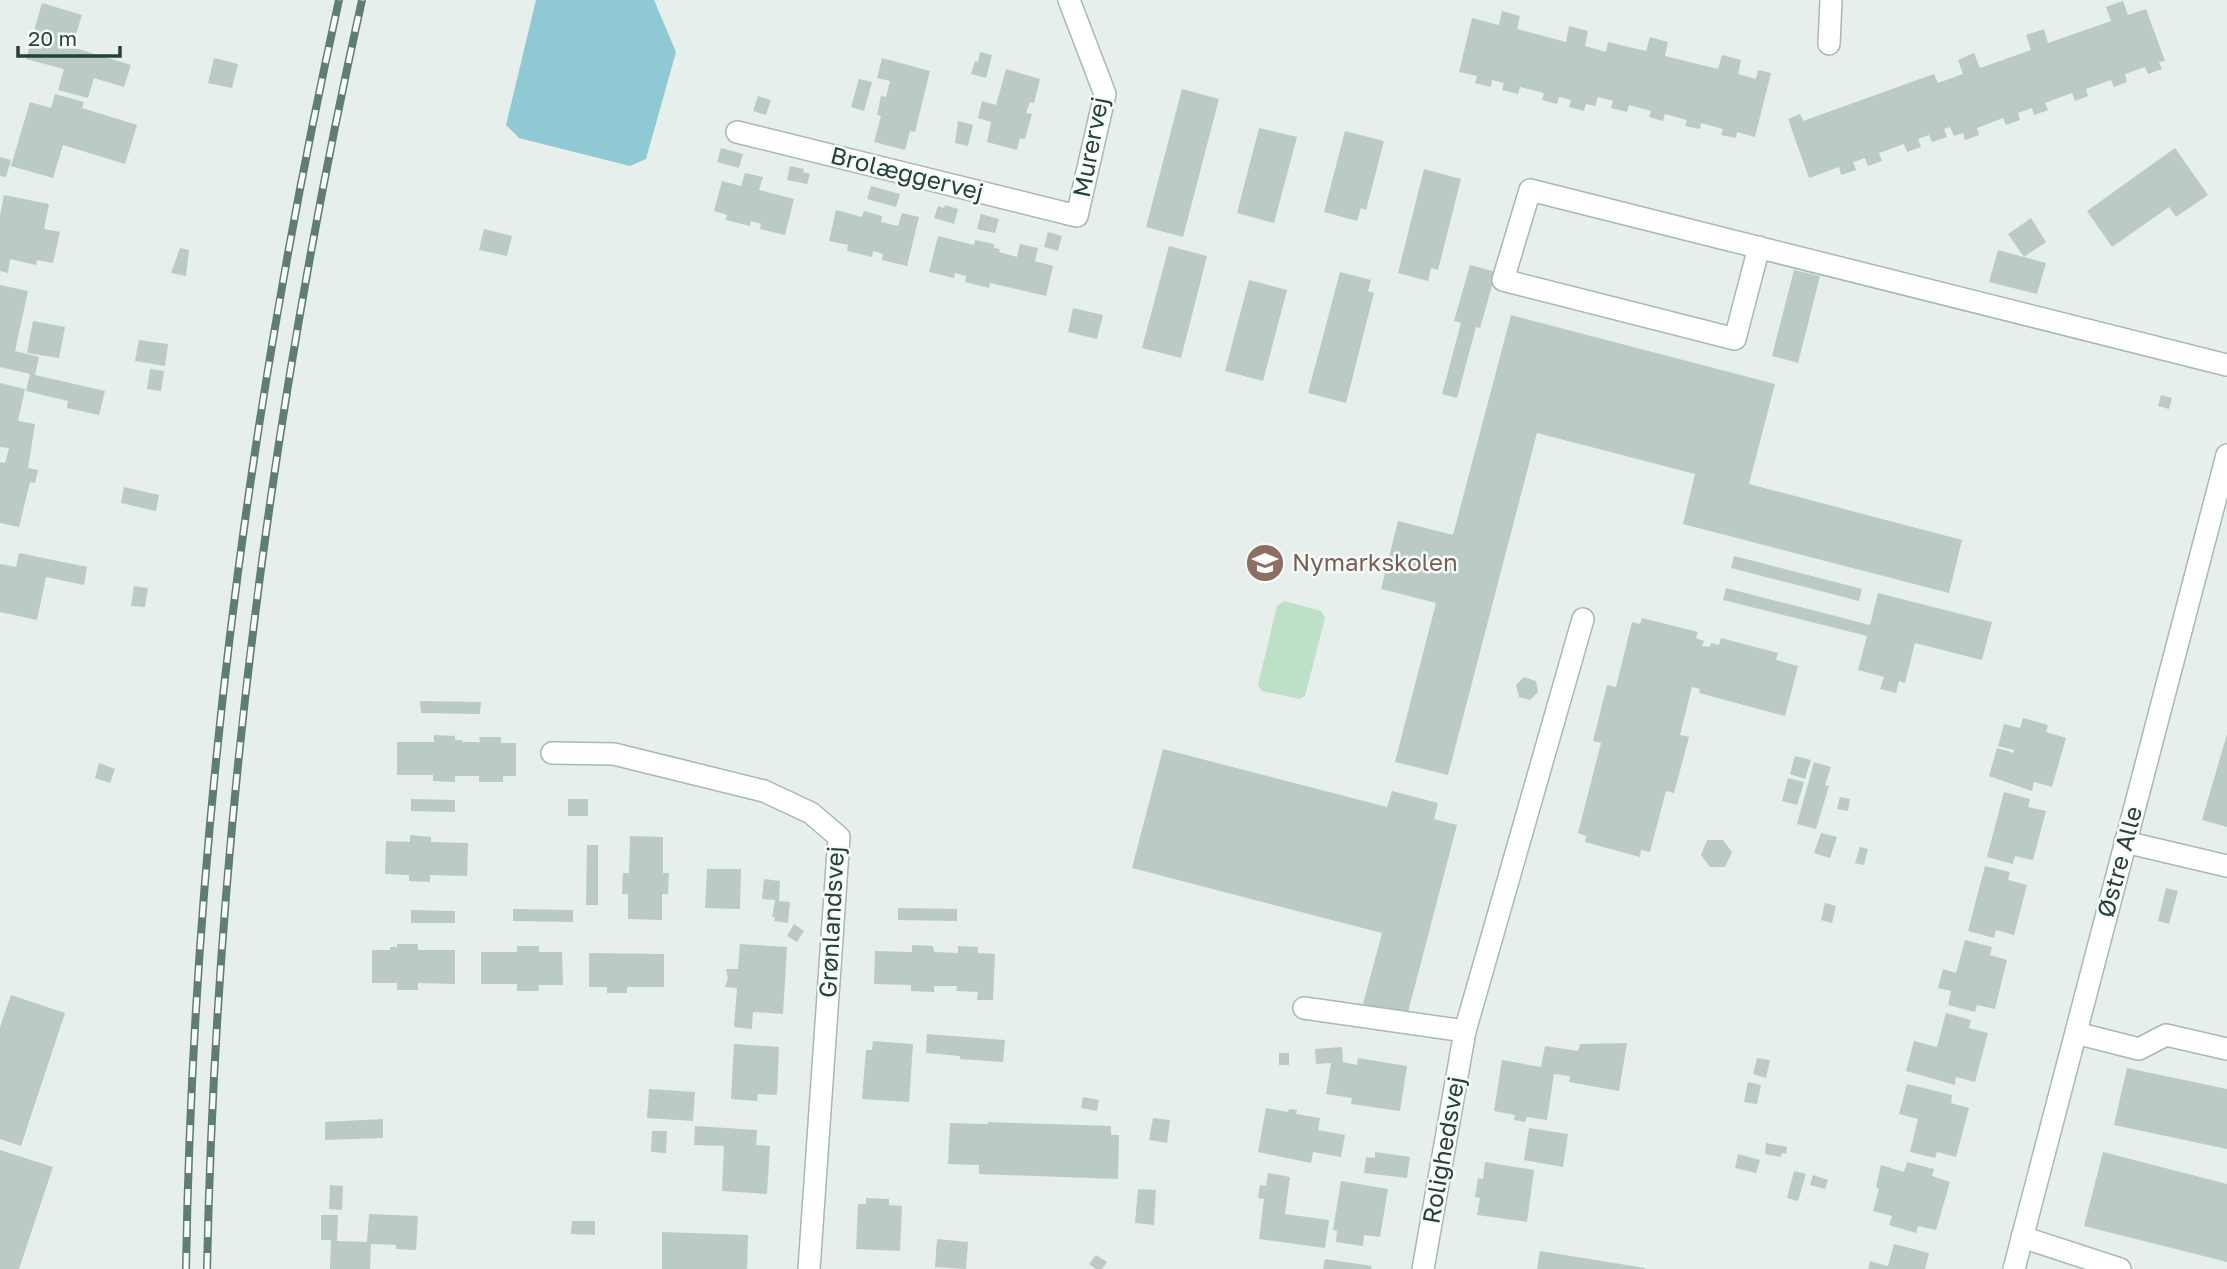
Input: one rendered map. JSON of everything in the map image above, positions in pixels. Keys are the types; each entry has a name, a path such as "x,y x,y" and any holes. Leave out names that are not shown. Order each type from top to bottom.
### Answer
{"street":[{"name":"Murervej","path":"1069,0 1105,94 1077,216"},
{"path":"1829,44 1831,0"},
{"name":"Brolæggervej","path":"737,132 1077,216"},
{"path":"1759,247 1735,339 1503,280 1530,190 1759,247 2227,365"},
{"name":"Østre Alle","path":"2014,1269 2227,455"},
{"name":"Rolighedsvej","path":"1423,1269 1465,1031 1583,619"},
{"name":"Grønlandsvej","path":"552,752 614,754 764,791 811,813 839,837 809,1269"},
{"path":"2125,842 2227,866"},
{"path":"1304,1008 1465,1031"},
{"path":"2076,1033 2139,1049 2166,1035 2227,1049"},
{"path":"2022,1237 2120,1269"}],"green space":[{"path":"1284,601 1321,611 1325,618 1305,696 1299,699 1262,691 1258,685 1277,606"}],"water":[{"path":"536,0 654,0 676,52 646,159 630,166 519,138 506,125"}],"building":[{"path":"2123,1 2128,15 2146,9 2165,61 2159,62 2162,69 2148,74 2145,67 2125,74 2127,82 2114,87 2111,80 2086,89 2088,96 2075,101 2072,93 2045,103 2048,110 2034,115 2032,108 2018,113 2020,120 2006,125 2003,118 1977,128 1979,135 1965,140 1963,133 1954,136 1950,127 1944,129 1947,137 1932,142 1929,135 1918,139 1921,147 1907,152 1904,144 1879,153 1882,161 1868,166 1865,158 1853,162 1856,170 1841,175 1839,167 1809,178 1788,119 1800,114 1803,121 1934,74 1938,83 1963,74 1958,60 1974,53 1980,68 2031,50 2026,35 2044,29 2048,43 2111,21 2106,7"},
{"path":"42,3 82,15 72,47 131,65 124,87 94,78 88,98 58,90 64,69 26,59"},
{"path":"1502,11 1520,16 1517,29 1566,42 1569,26 1588,31 1585,46 1606,52 1608,42 1646,51 1650,37 1668,42 1665,56 1718,69 1722,55 1741,60 1738,74 1756,79 1758,70 1771,73 1755,137 1737,132 1736,138 1721,135 1723,129 1701,123 1700,129 1685,126 1687,120 1665,114 1663,121 1649,117 1651,111 1629,105 1627,112 1611,108 1613,101 1598,97 1595,106 1586,104 1584,111 1569,107 1571,100 1559,97 1557,104 1542,100 1544,93 1520,87 1518,94 1502,90 1504,83 1492,80 1491,87 1475,83 1477,76 1459,72 1472,18 1499,25"},
{"path":"980,52 992,55 986,78 971,74"},
{"path":"214,58 238,64 232,88 208,83"},
{"path":"882,58 930,71 915,132 910,131 905,150 874,142 881,116 877,115 881,96 886,97 890,81 877,78"},
{"path":"1006,69 1040,79 1034,103 1030,102 1026,113 1032,114 1025,139 1020,138 1017,150 987,142 991,122 978,118 982,101 996,105"},
{"path":"859,79 872,82 864,111 851,107"},
{"path":"1182,89 1219,99 1183,237 1146,227"},
{"path":"55,94 84,102 82,108 137,125 125,164 63,145 53,178 11,166 30,102 51,108"},
{"path":"758,96 771,100 766,115 753,111"},
{"path":"958,121 973,125 968,146 955,143"},
{"path":"1259,128 1297,137 1274,223 1237,213"},
{"path":"1345,131 1384,141 1366,210 1361,208 1357,221 1324,212"},
{"path":"721,148 743,154 739,168 717,162"},
{"path":"2175,148 2208,195 2176,217 2169,207 2112,247 2087,211"},
{"path":"0,157 11,160 6,177 0,176"},
{"path":"790,166 804,169 803,172 810,174 807,184 787,180"},
{"path":"1424,169 1461,179 1438,270 1431,268 1428,281 1398,273"},
{"path":"745,173 763,177 759,190 794,199 785,235 760,229 761,224 751,221 750,226 726,220 727,215 714,211 722,181 741,186"},
{"path":"871,186 900,194 896,207 867,199"},
{"path":"4,195 49,204 44,229 60,232 53,263 37,260 36,265 10,259 8,273 0,271 0,216"},
{"path":"945,205 958,209 954,224 934,218 938,206 944,208"},
{"path":"836,210 862,217 864,211 882,216 881,222 898,226 902,213 919,217 907,266 882,260 883,254 873,251 872,257 847,251 848,245 829,241"},
{"path":"981,214 999,219 995,233 977,229"},
{"path":"2031,218 2046,242 2024,257 2008,234"},
{"path":"484,229 512,236 507,256 479,250"},
{"path":"1048,232 1062,236 1058,251 1044,247"},
{"path":"938,236 974,245 975,240 994,244 994,248 1000,249 999,252 1017,257 1020,244 1038,248 1035,261 1053,266 1046,296 990,283 989,288 965,282 966,276 955,273 954,278 929,272"},
{"path":"1169,246 1207,256 1181,358 1142,348"},
{"path":"180,248 189,250 186,276 171,273"},
{"path":"1998,250 2046,263 2037,294 1989,282"},
{"path":"1470,265 1496,272 1480,328 1476,327 1457,398 1442,394 1461,323 1454,321"},
{"path":"1794,270 1820,276 1798,363 1772,356"},
{"path":"1340,272 1371,280 1368,291 1374,293 1346,403 1308,393"},
{"path":"1249,280 1287,290 1263,381 1225,371"},
{"path":"0,285 28,291 15,351 39,357 35,375 105,391 99,415 67,408 68,401 26,391 30,374 0,367"},
{"path":"1073,308 1103,315 1097,339 1068,332"},
{"path":"1511,315 1775,384 1749,484 1962,540 1949,593 1683,524 1695,474 1537,433 1448,775 1395,762 1436,603 1381,589 1398,521 1453,535"},
{"path":"33,321 65,327 59,358 27,353"},
{"path":"139,340 168,344 165,366 135,361"},
{"path":"150,369 164,371 161,391 147,389"},
{"path":"0,383 25,389 18,421 35,424 28,468 38,470 35,483 30,482 19,527 0,523 0,462 5,463 9,448 0,447"},
{"path":"2161,395 2172,398 2169,409 2158,406"},
{"path":"124,487 159,495 156,511 121,503"},
{"path":"19,553 87,567 84,585 46,577 37,620 0,612 0,564 16,567"},
{"path":"1734,556 1862,589 1859,601 1731,568"},
{"path":"134,586 148,588 145,607 131,606"},
{"path":"1726,588 1870,625 1878,593 1992,622 1982,660 1915,643 1905,683 1899,681 1896,693 1880,689 1884,677 1858,670 1867,636 1723,600"},
{"path":"1642,618 1698,632 1696,638 1704,641 1702,646 1710,647 1711,643 1719,645 1721,638 1778,653 1776,660 1798,666 1785,716 1699,693 1700,689 1692,687 1680,735 1689,737 1674,793 1666,791 1650,852 1641,850 1640,857 1585,842 1586,836 1578,833 1601,743 1593,741 1607,685 1616,687 1632,622 1640,624"},
{"path":"1524,677 1536,681 1538,692 1530,700 1519,697 1516,685"},
{"path":"420,701 481,702 480,714 421,713"},
{"path":"2023,718 2048,725 2046,732 2066,738 2052,787 2034,782 2032,791 1989,776 1997,748 2014,753 2014,750 1998,746 2004,724 2020,728"},
{"path":"2227,734 2227,827 2202,820"},
{"path":"434,735 455,736 455,740 463,742 480,742 479,737 501,737 501,743 516,743 516,776 503,776 503,782 479,782 479,776 455,776 455,782 433,781 433,775 397,775 397,742 434,742"},
{"path":"1163,749 1387,807 1392,791 1438,803 1434,819 1457,825 1407,1016 1363,1004 1382,933 1132,868"},
{"path":"1795,756 1811,760 1805,779 1790,774"},
{"path":"1814,762 1831,767 1825,785 1829,786 1816,829 1797,824"},
{"path":"99,763 115,769 110,783 95,778"},
{"path":"1788,778 1804,782 1797,805 1782,801"},
{"path":"2004,792 2030,799 2028,807 2046,811 2033,860 2015,856 2013,864 1987,857"},
{"path":"1840,797 1850,799 1848,811 1837,809"},
{"path":"411,799 455,800 455,812 411,811"},
{"path":"568,799 588,799 588,816 568,816"},
{"path":"1821,833 1837,837 1830,858 1814,853"},
{"path":"410,835 431,837 431,842 468,843 467,876 430,875 430,882 409,881 409,875 385,874 386,841 410,842"},
{"path":"630,836 663,837 663,873 669,873 668,894 662,894 662,920 628,919 628,894 622,894 623,873 629,873"},
{"path":"1707,840 1723,840 1732,852 1725,867 1710,867 1701,855"},
{"path":"587,845 598,845 598,905 586,905"},
{"path":"1860,847 1868,849 1864,865 1855,863"},
{"path":"1985,866 2010,872 2008,880 2027,885 2014,935 1996,930 1994,938 1968,931"},
{"path":"707,869 741,869 740,909 705,908"},
{"path":"764,879 780,881 779,901 790,902 788,923 774,921 775,917 772,917 775,900 762,899"},
{"path":"2166,888 2178,891 2169,924 2158,921"},
{"path":"1825,903 1836,906 1832,923 1821,920"},
{"path":"898,908 957,909 957,921 898,920"},
{"path":"513,909 573,910 573,922 513,921"},
{"path":"411,910 455,911 455,923 411,923"},
{"path":"794,924 804,931 797,942 787,936"},
{"path":"1965,940 1992,947 1990,955 2007,960 1995,1009 1977,1005 1975,1012 1948,1005 1951,991 1938,988 1943,969 1956,973"},
{"path":"397,944 418,944 418,950 455,950 455,984 418,983 418,990 397,990 397,983 372,983 372,950 390,950 390,947 397,947"},
{"path":"740,944 787,947 783,1014 753,1012 752,1029 734,1027 737,988 725,987 728,978 726,969 738,969"},
{"path":"912,945 933,946 934,952 958,953 958,946 978,947 978,953 995,954 993,1000 977,1000 978,992 956,991 957,986 934,986 934,992 911,991 911,985 874,984 875,951 912,952"},
{"path":"517,946 539,946 539,952 562,952 563,985 538,985 539,991 517,991 517,984 481,984 481,952 517,952"},
{"path":"589,953 664,954 664,987 627,987 627,993 607,993 607,987 589,987"},
{"path":"11,995 65,1013 21,1146 0,1139 0,1027"},
{"path":"1946,1013 1971,1020 1969,1028 1988,1033 1975,1082 1956,1077 1955,1085 1906,1071 1914,1041 1937,1047"},
{"path":"927,1034 1005,1040 1003,1062 926,1053"},
{"path":"873,1041 913,1044 909,1102 862,1099 866,1050 872,1050"},
{"path":"1627,1043 1619,1091 1569,1082 1570,1076 1554,1074 1547,1120 1527,1117 1525,1122 1514,1120 1515,1115 1494,1111 1502,1060 1541,1067 1545,1046 1578,1051 1580,1044"},
{"path":"734,1044 779,1047 777,1095 758,1094 757,1101 731,1099"},
{"path":"1342,1047 1343,1062 1357,1065 1358,1058 1407,1066 1400,1111 1351,1104 1352,1098 1326,1094 1331,1063 1316,1064 1315,1049"},
{"path":"1279,1053 1289,1053 1289,1065 1279,1065"},
{"path":"1757,1058 1770,1060 1766,1078 1753,1074"},
{"path":"2127,1068 2227,1089 2227,1149 2114,1125"},
{"path":"1748,1082 1761,1085 1757,1104 1744,1102"},
{"path":"1907,1084 1952,1095 1951,1103 1969,1108 1956,1157 1937,1152 1935,1158 1910,1152 1918,1119 1899,1114"},
{"path":"649,1089 695,1092 693,1121 647,1118"},
{"path":"1083,1097 1099,1100 1097,1111 1081,1108"},
{"path":"1266,1108 1288,1112 1289,1109 1297,1110 1296,1114 1320,1118 1318,1130 1345,1135 1341,1157 1313,1152 1311,1163 1258,1152"},
{"path":"1153,1118 1170,1120 1167,1143 1149,1140"},
{"path":"383,1119 383,1138 325,1140 325,1122"},
{"path":"950,1123 1111,1126 1111,1135 1119,1135 1118,1179 979,1174 979,1165 948,1164"},
{"path":"695,1126 757,1130 756,1145 770,1146 767,1194 722,1191 724,1146 694,1145"},
{"path":"1529,1128 1568,1134 1563,1167 1524,1160"},
{"path":"652,1131 667,1131 666,1153 651,1152"},
{"path":"1766,1143 1787,1147 1786,1154 1782,1153 1781,1157 1765,1154"},
{"path":"0,1150 53,1167 19,1269 0,1269"},
{"path":"1375,1152 1410,1157 1407,1178 1364,1173 1366,1157 1375,1158"},
{"path":"2103,1152 2227,1184 2227,1262 2084,1226"},
{"path":"1738,1154 1760,1160 1756,1173 1735,1168"},
{"path":"1485,1162 1534,1170 1527,1222 1477,1215 1480,1198 1475,1197 1478,1178 1483,1179"},
{"path":"1907,1162 1934,1169 1932,1176 1950,1182 1936,1230 1918,1226 1916,1233 1889,1225 1892,1216 1873,1211 1879,1189 1876,1187 1881,1165 1904,1172"},
{"path":"1794,1171 1806,1174 1798,1201 1787,1198"},
{"path":"1268,1173 1290,1177 1285,1214 1329,1220 1325,1248 1259,1239 1264,1199 1258,1198 1260,1185 1266,1186"},
{"path":"1813,1175 1828,1180 1825,1189 1810,1185"},
{"path":"1341,1181 1388,1189 1380,1237 1364,1235 1363,1246 1336,1242 1337,1231 1333,1230"},
{"path":"330,1185 343,1186 342,1210 329,1209"},
{"path":"1138,1189 1156,1190 1154,1225 1135,1223"},
{"path":"866,1198 889,1199 889,1205 902,1206 900,1251 856,1249 858,1204 866,1204"},
{"path":"369,1214 418,1216 416,1250 396,1249 396,1245 371,1244 370,1269 330,1269 331,1240 321,1240 321,1215 338,1215 337,1241 367,1242"},
{"path":"572,1221 595,1221 595,1235 571,1234"},
{"path":"662,1232 748,1235 747,1269 662,1269"},
{"path":"937,1239 968,1242 966,1269 935,1267"},
{"path":"1894,1244 1929,1253 1925,1269 1868,1269 1870,1261 1888,1266"},
{"path":"1540,1251 1645,1268 1645,1269 1537,1269"},
{"path":"1096,1255 1107,1262 1102,1269 1096,1269 1089,1264"},
{"path":"1325,1259 1372,1266 1371,1269 1323,1269"}],"railway":[{"path":"186,1269 200,949 213,790 231,631 277,314 339,0"},
{"path":"207,1269 212,1108 222,949 235,789 253,631 274,473 300,315 362,0"}],"place":[{"name":"Nymarkskolen","path":"1265,563"}]}
